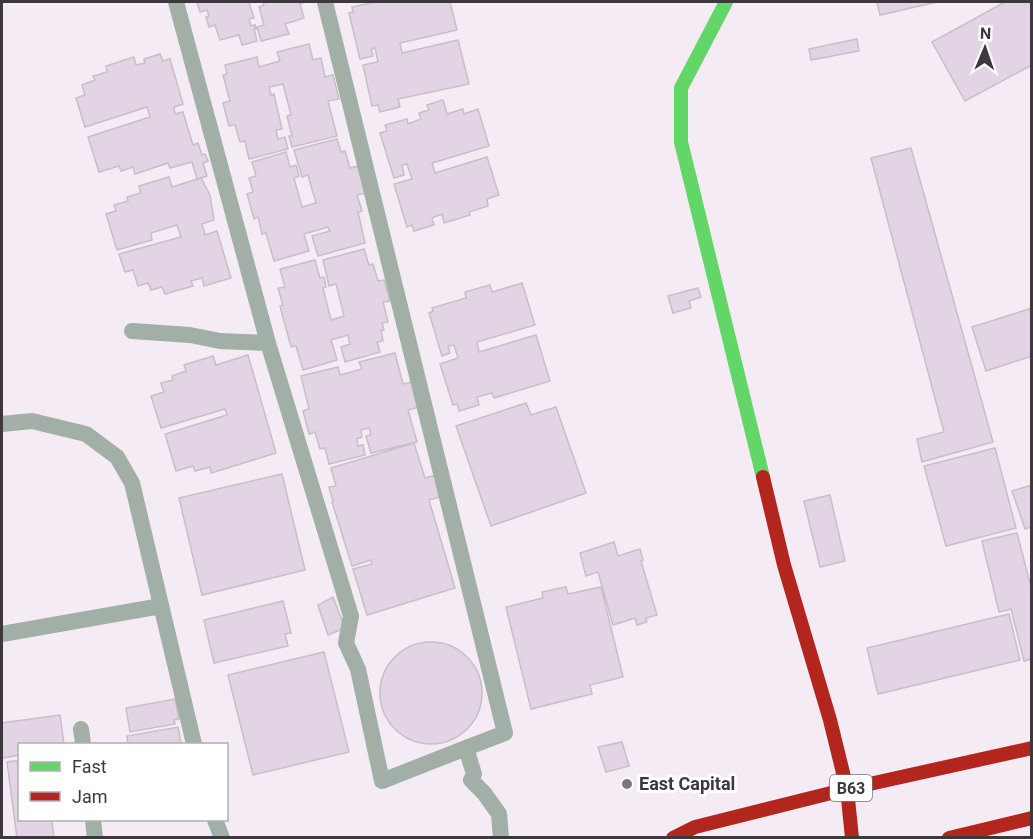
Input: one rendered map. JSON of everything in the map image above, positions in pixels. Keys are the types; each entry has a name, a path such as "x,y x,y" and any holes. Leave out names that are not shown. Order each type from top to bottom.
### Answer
{"main road":[{"path":"726,2 681,88 681,142 784,565 830,720 846,789 852,837"},
{"name":"B63","path":"673,837 695,827 846,789 1032,748"},
{"path":"949,837 1032,818"}],"lane":[{"path":"176,2 268,343 351,616 345,643 358,669 382,781 505,734 325,2"},
{"path":"132,331 190,335 220,341 268,343"},
{"path":"2,424 32,422 86,434 117,457 132,483 194,743"},
{"path":"2,634 161,606"},
{"path":"466,748 474,774 471,780 499,814 501,837"},
{"path":"93,821 95,837"},
{"path":"216,821 222,837"}],"building":[{"path":"197,2 249,2 254,18 249,19 251,26 255,25 257,41 242,45 239,35 220,40 215,25 209,27 206,17 209,16 207,10 200,12"},
{"path":"263,2 305,2 300,4 304,18 285,24 289,34 261,41 257,27 264,25 259,7 264,5"},
{"path":"375,2 450,2 457,30 400,43 402,53 458,40 469,84 398,99 400,107 380,112 378,105 372,106 363,65 378,62 375,48 371,49 373,56 360,59 349,13 353,12 352,7"},
{"path":"877,2 937,2 880,15"},
{"path":"1005,2 1032,2 1032,65 965,101 932,42"},
{"path":"857,39 859,51 811,60 809,49"},
{"path":"309,44 313,60 321,58 325,77 333,75 339,99 328,101 337,136 292,147 287,116 291,115 283,84 269,87 271,95 274,94 282,129 276,130 278,139 285,137 288,149 249,159 245,141 240,142 235,125 229,126 223,103 230,101 223,75 227,74 225,65 257,57 259,67 280,61 277,52"},
{"path":"160,54 163,61 170,59 183,104 174,107 175,114 183,112 193,145 198,143 202,155 205,154 208,161 203,163 207,176 197,179 192,162 170,168 168,163 135,174 133,167 121,171 119,166 99,172 88,137 150,117 147,107 85,127 76,98 85,95 82,85 95,80 93,76 107,72 106,66 134,57 136,65 145,63 144,59"},
{"path":"443,100 447,114 463,109 464,114 478,109 489,146 432,163 435,173 487,157 499,195 487,199 488,206 469,212 470,215 444,223 442,214 432,218 434,225 414,231 412,225 407,227 394,184 412,179 407,164 402,165 404,175 394,178 380,133 387,131 385,125 407,119 408,124 421,119 419,113 429,110 427,105"},
{"path":"337,139 341,152 345,151 350,168 358,166 366,193 357,195 362,211 358,212 365,243 318,256 312,236 330,231 328,227 304,234 309,251 274,261 266,233 262,234 258,217 254,219 247,194 253,192 249,178 256,176 252,162 286,152 290,167 296,165 299,176 294,178 302,207 316,203 308,175 302,177 294,150"},
{"path":"911,148 993,442 922,462 917,439 944,432 871,158"},
{"path":"169,177 172,187 201,178 210,195 214,220 202,224 205,235 217,231 231,278 204,286 202,278 191,281 193,286 165,294 162,287 151,290 148,283 138,286 133,270 125,272 119,254 181,237 177,225 151,233 152,240 117,250 106,214 116,211 114,205 128,201 127,197 141,193 139,186"},
{"path":"364,249 369,265 373,264 378,281 384,280 390,301 383,302 388,322 382,323 383,341 377,342 380,352 345,362 341,347 350,344 348,335 331,340 337,360 303,370 296,346 291,347 280,306 283,305 278,288 285,287 280,269 315,260 320,278 324,277 326,287 323,288 331,320 344,316 336,284 329,286 323,260"},
{"path":"522,283 535,325 477,342 479,352 536,335 550,381 494,398 492,393 477,397 479,405 459,411 457,404 453,405 440,364 458,358 454,345 448,346 450,353 442,356 429,313 433,311 432,308 466,298 465,292 490,285 492,292"},
{"path":"698,288 701,297 689,301 691,308 673,313 668,296"},
{"path":"1032,308 1032,356 986,371 972,327"},
{"path":"395,353 403,384 413,382 419,407 408,410 417,442 371,453 366,436 371,435 369,428 361,430 362,437 357,439 358,446 363,445 365,455 329,464 325,448 320,449 315,432 309,434 303,411 309,409 301,376 338,367 340,375 362,369 359,362"},
{"path":"248,355 276,453 211,473 210,467 195,471 193,466 176,471 165,434 227,415 225,409 161,428 151,396 164,392 161,383 173,380 172,376 186,371 184,365 213,356 216,365"},
{"path":"526,403 531,415 556,407 586,493 491,526 456,426"},
{"path":"414,443 425,478 437,475 443,496 429,500 455,588 367,615 353,569 372,564 371,560 352,566 332,502 329,487 336,486 331,468"},
{"path":"995,448 1016,528 946,546 924,466"},
{"path":"282,474 305,570 202,595 179,498"},
{"path":"1032,485 1032,527 1025,529 1012,491"},
{"path":"830,495 845,561 820,567 804,501"},
{"path":"1017,533 1032,591 1032,659 1024,661 1011,609 999,612 982,541"},
{"path":"614,542 618,556 640,549 643,560 641,561 657,615 646,618 647,622 637,625 635,618 613,625 598,572 586,576 580,553"},
{"path":"566,587 568,594 601,587 623,677 590,685 592,694 531,709 506,607 543,598 542,592"},
{"path":"333,597 345,628 328,635 318,605"},
{"path":"283,601 291,633 285,634 288,646 214,663 204,620"},
{"path":"1009,614 1020,660 878,694 867,648"},
{"path":"431,642 450,646 467,657 478,674 482,693 478,712 467,729 450,740 431,744 412,740 395,729 384,712 380,693 384,674 395,657 412,646"},
{"path":"324,652 349,752 253,775 228,675"},
{"path":"175,699 179,719 174,720 175,724 130,732 126,708"},
{"path":"60,715 64,743 18,743 18,755 2,758 2,723"},
{"path":"178,727 181,743 128,743 127,736"},
{"path":"622,742 629,766 606,772 598,747"},
{"path":"18,760 18,821 52,821 54,838 17,838 7,762"}],"traffic: fast":[{"path":"726,2 681,88 681,142 763,477"}],"traffic: jam":[{"path":"763,477 784,565 830,720 847,789 852,838"},
{"path":"673,838 695,827 847,789 1032,748"},
{"path":"949,838 1032,818"}],"place":[{"name":"East Capital","path":"627,784"}]}
